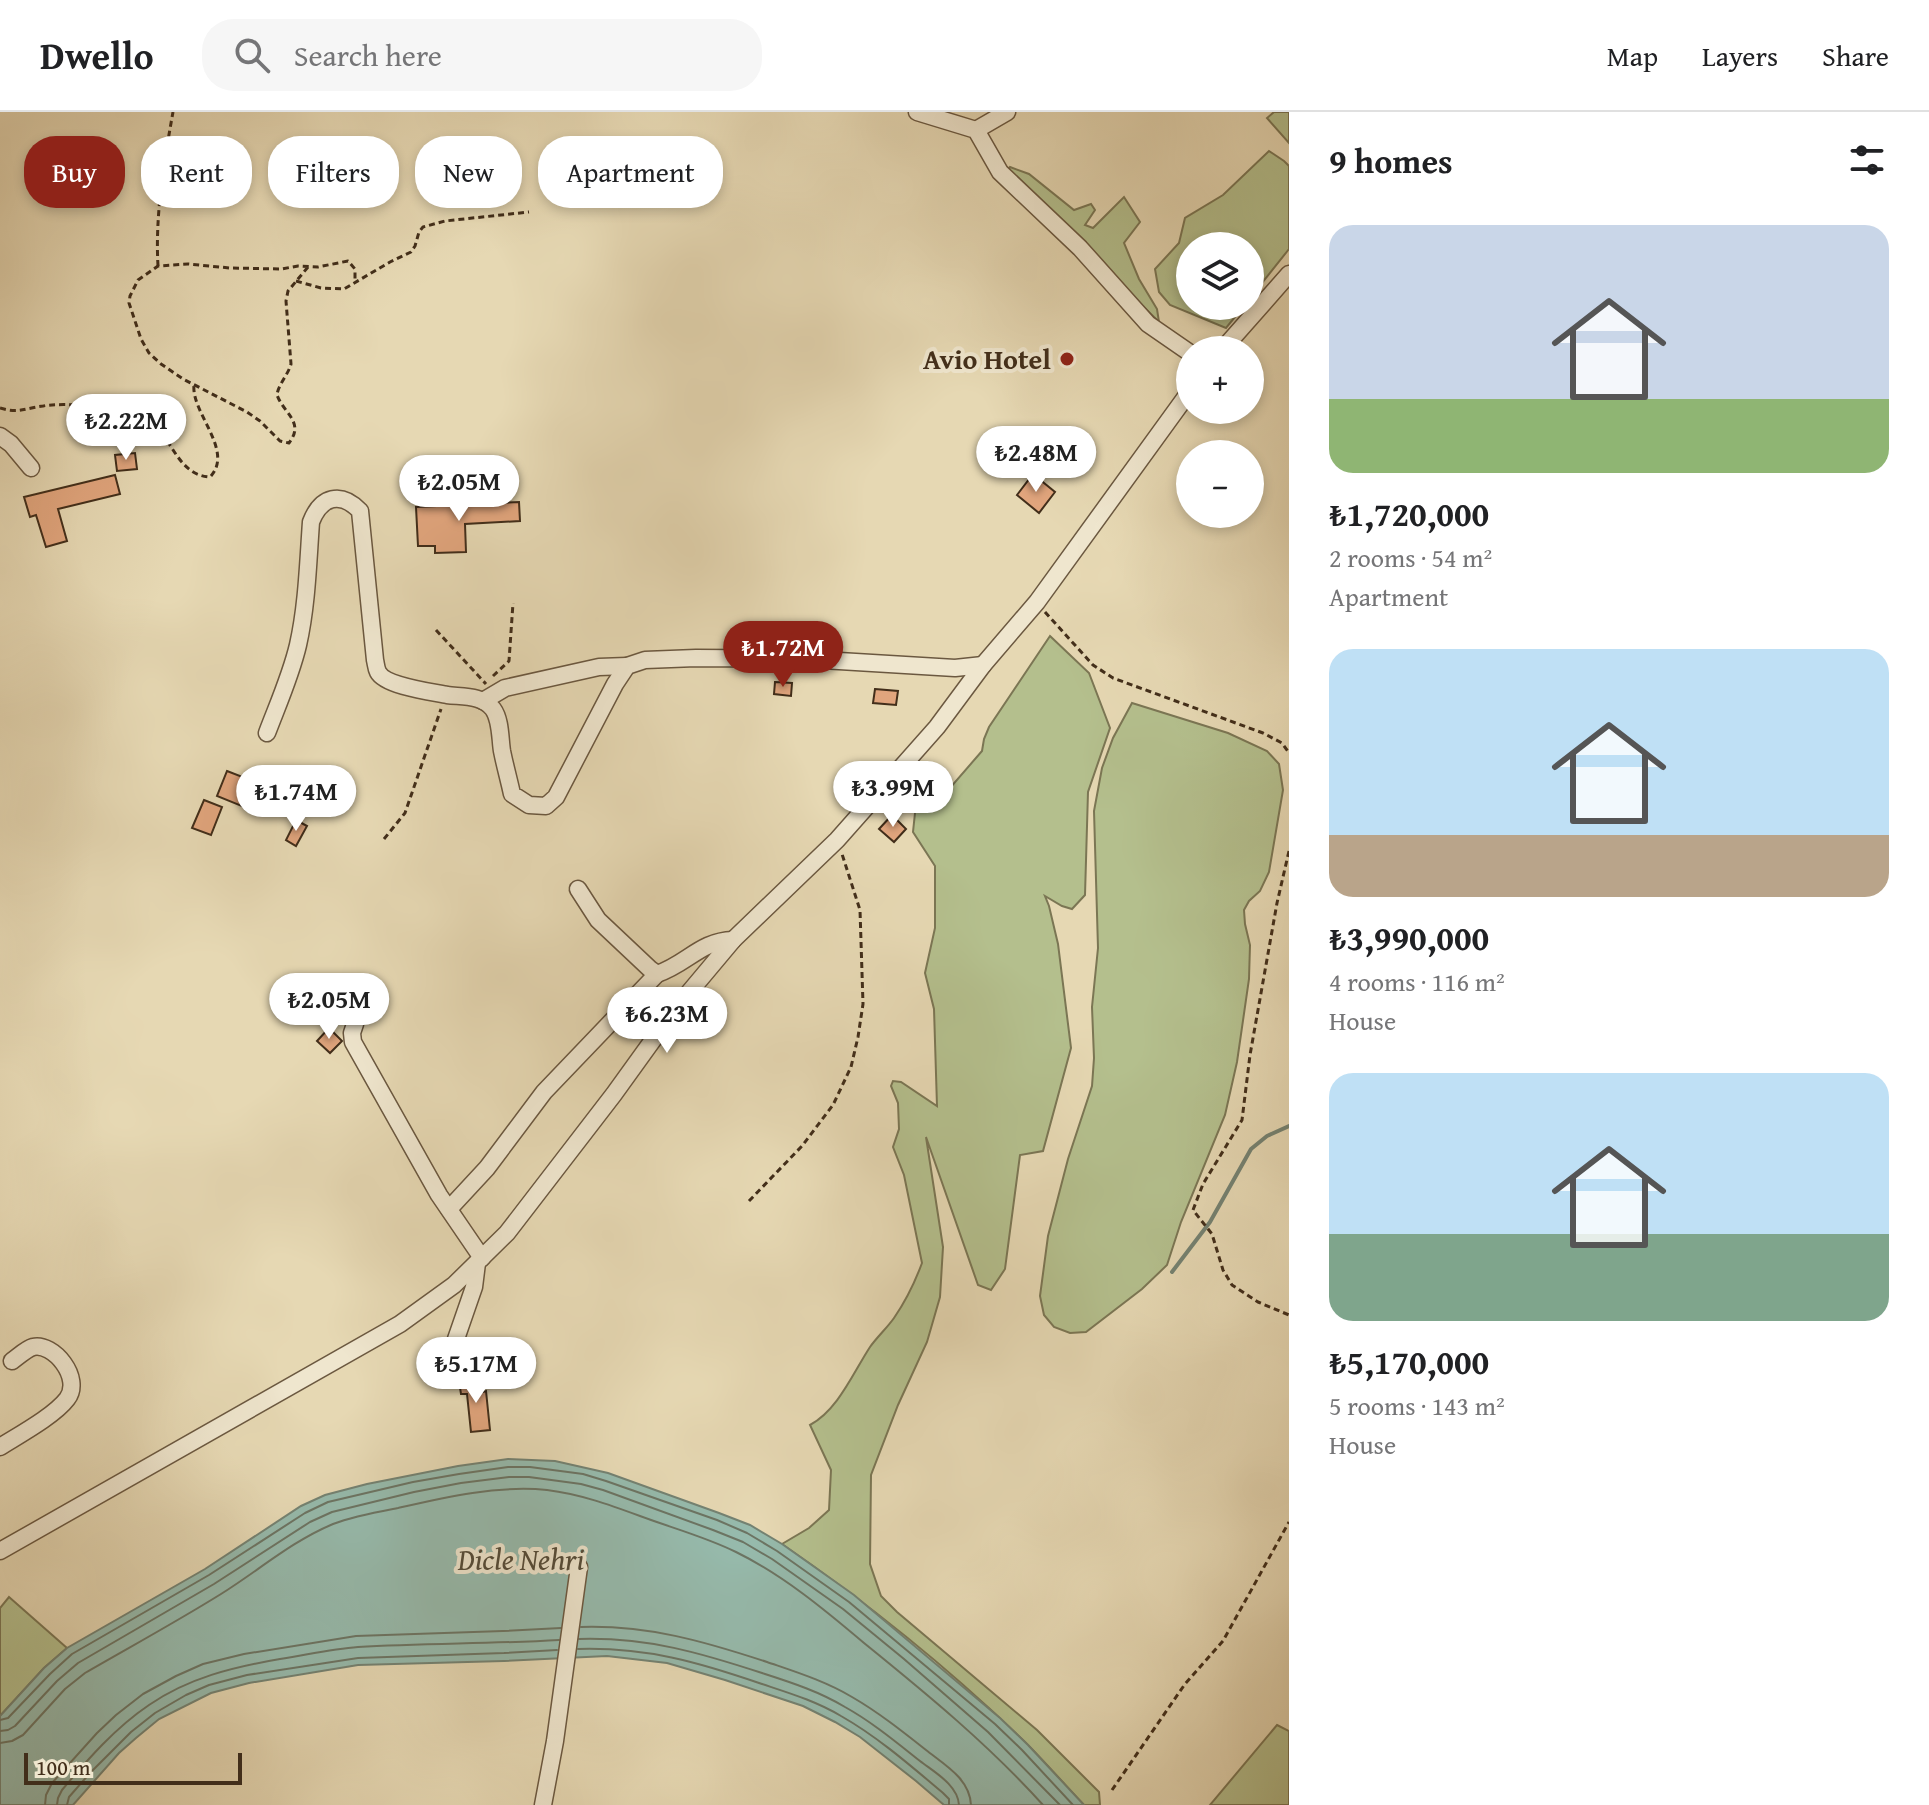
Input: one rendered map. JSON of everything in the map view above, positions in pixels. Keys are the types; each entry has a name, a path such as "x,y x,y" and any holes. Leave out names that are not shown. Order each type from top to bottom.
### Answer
{"street":[{"path":"917,112 976,130 1000,172 1080,248 1148,324 1176,343"},
{"path":"976,130 1007,112"},
{"path":"1234,336 1289,274"},
{"path":"0,1551 400,1324 454,1285 479,1261 507,1233 676,1008 733,940 837,840 937,727 983,665 1037,602 1176,410"},
{"path":"0,436 31,468"},
{"path":"267,733 298,644 311,522 315,512 330,500 342,499 353,503 360,511 375,660 379,673 397,684 446,694 485,692 599,667 627,666 645,660 696,658 806,659 955,668 983,665"},
{"path":"485,692 497,716 512,794 529,805 546,806 556,797 627,666"},
{"path":"578,889 598,920 657,974"},
{"path":"449,1209 487,1168 544,1092 657,974 718,940 733,940"},
{"path":"355,1024 353,1042 479,1261 474,1287 456,1339 458,1350"},
{"path":"0,1447 53,1412 68,1398 73,1385 68,1368 58,1357 41,1347 31,1347 12,1361"},
{"path":"0,1533 18,1541"},
{"path":"543,1805 579,1567"}],"path":[{"path":"158,266 156,238 173,112"},
{"path":"296,281 333,290 344,289 411,252 423,227 445,221 529,212"},
{"path":"308,267 288,291 286,301 291,364 277,395 296,427 289,443 280,441 247,412 161,364 149,353 141,339 129,303 138,280 158,266 188,264 281,269 308,267 318,267 348,261 355,269 355,283"},
{"path":"0,408 22,412 42,406 70,404 122,409 156,424 184,465 202,476 210,477 216,467 215,441 195,402 194,385"},
{"path":"1037,602 1093,665 1113,678 1263,733 1282,743 1289,753"},
{"path":"436,630 485,692 509,661 513,603"},
{"path":"384,839 405,813 446,694"},
{"path":"749,1201 802,1146 833,1105 851,1067 863,1004 860,910 837,840"},
{"path":"1289,851 1250,1055 1242,1120 1203,1184 1193,1210 1212,1234 1223,1270 1232,1285 1258,1302 1289,1315"},
{"path":"1112,1790 1185,1684 1223,1641 1289,1522"}],"green space":[{"path":"1274,112 1289,112 1289,143 1267,118"},
{"path":"1269,151 1289,166 1289,249 1264,280 1264,232 1182,232 1185,218 1223,195"},
{"path":"1010,167 1029,174 1074,210 1091,204 1095,210 1085,225 1093,228 1124,197 1140,222 1124,243 1139,279 1157,309 1159,322 1007,172"},
{"path":"1176,246 1176,307 1159,292 1155,269"},
{"path":"1207,320 1233,320 1226,328"},
{"path":"1050,636 1089,673 1110,728 1088,792 1085,895 1072,909 1045,896 1058,944 1071,1048 1043,1151 1020,1155 1005,1269 991,1290 978,1285 926,1137 943,1247 940,1297 927,1342 871,1475 870,1564 881,1596 1037,1730 1099,1792 1100,1805 1084,1805 1025,1742 938,1663 877,1613 782,1544 809,1528 829,1510 831,1470 810,1425 837,1401 870,1347 894,1318 910,1292 922,1263 904,1175 893,1147 899,1129 898,1103 891,1086 893,1081 901,1082 937,1106 934,1009 925,973 935,928 935,866 913,832 915,813 922,803 937,803 982,751 989,727"},
{"path":"1132,703 1228,733 1267,751 1279,764 1283,790 1269,872 1260,891 1244,910 1250,945 1249,979 1237,1062 1225,1115 1181,1222 1167,1265 1142,1289 1086,1332 1070,1333 1054,1327 1044,1315 1040,1296 1048,1236 1068,1159 1092,1086 1092,1007 1098,948 1094,811 1102,768 1113,738"},
{"path":"9,1597 67,1648 0,1716 0,1608"},
{"path":"1277,1725 1289,1731 1289,1805 1210,1805"}],"water":[{"name":"Dicle Nehri","path":"508,1459 555,1461 608,1473 750,1525 782,1544 854,1595 1000,1718 1084,1805 944,1805 860,1737 803,1706 667,1663 607,1656 358,1665 249,1683 211,1693 159,1719 119,1753 73,1805 0,1805 0,1716 67,1648 205,1569 301,1506 325,1495 458,1466"}],"building":[{"path":"135,453 137,469 117,471 115,455"},
{"path":"1033,474 1055,492 1039,513 1017,495"},
{"path":"115,475 120,494 58,509 67,541 46,547 36,515 30,517 24,497"},
{"path":"519,502 520,521 465,524 466,552 435,553 435,546 418,546 416,507"},
{"path":"775,682 792,683 791,696 774,694"},
{"path":"875,689 898,691 896,705 873,703"},
{"path":"227,771 271,788 259,813 217,796"},
{"path":"204,800 222,807 211,835 192,828"},
{"path":"892,815 906,829 894,842 879,829"},
{"path":"296,820 307,826 296,846 286,840"},
{"path":"329,1028 342,1041 330,1053 317,1041"},
{"path":"481,1379 483,1392 486,1391 490,1430 471,1432 467,1394 461,1394 459,1381"}],"waterway":[{"path":"1172,1272 1210,1222 1251,1149 1267,1136 1289,1126"}],"place":[{"name":"Avio Hotel","path":"1067,359"}]}
